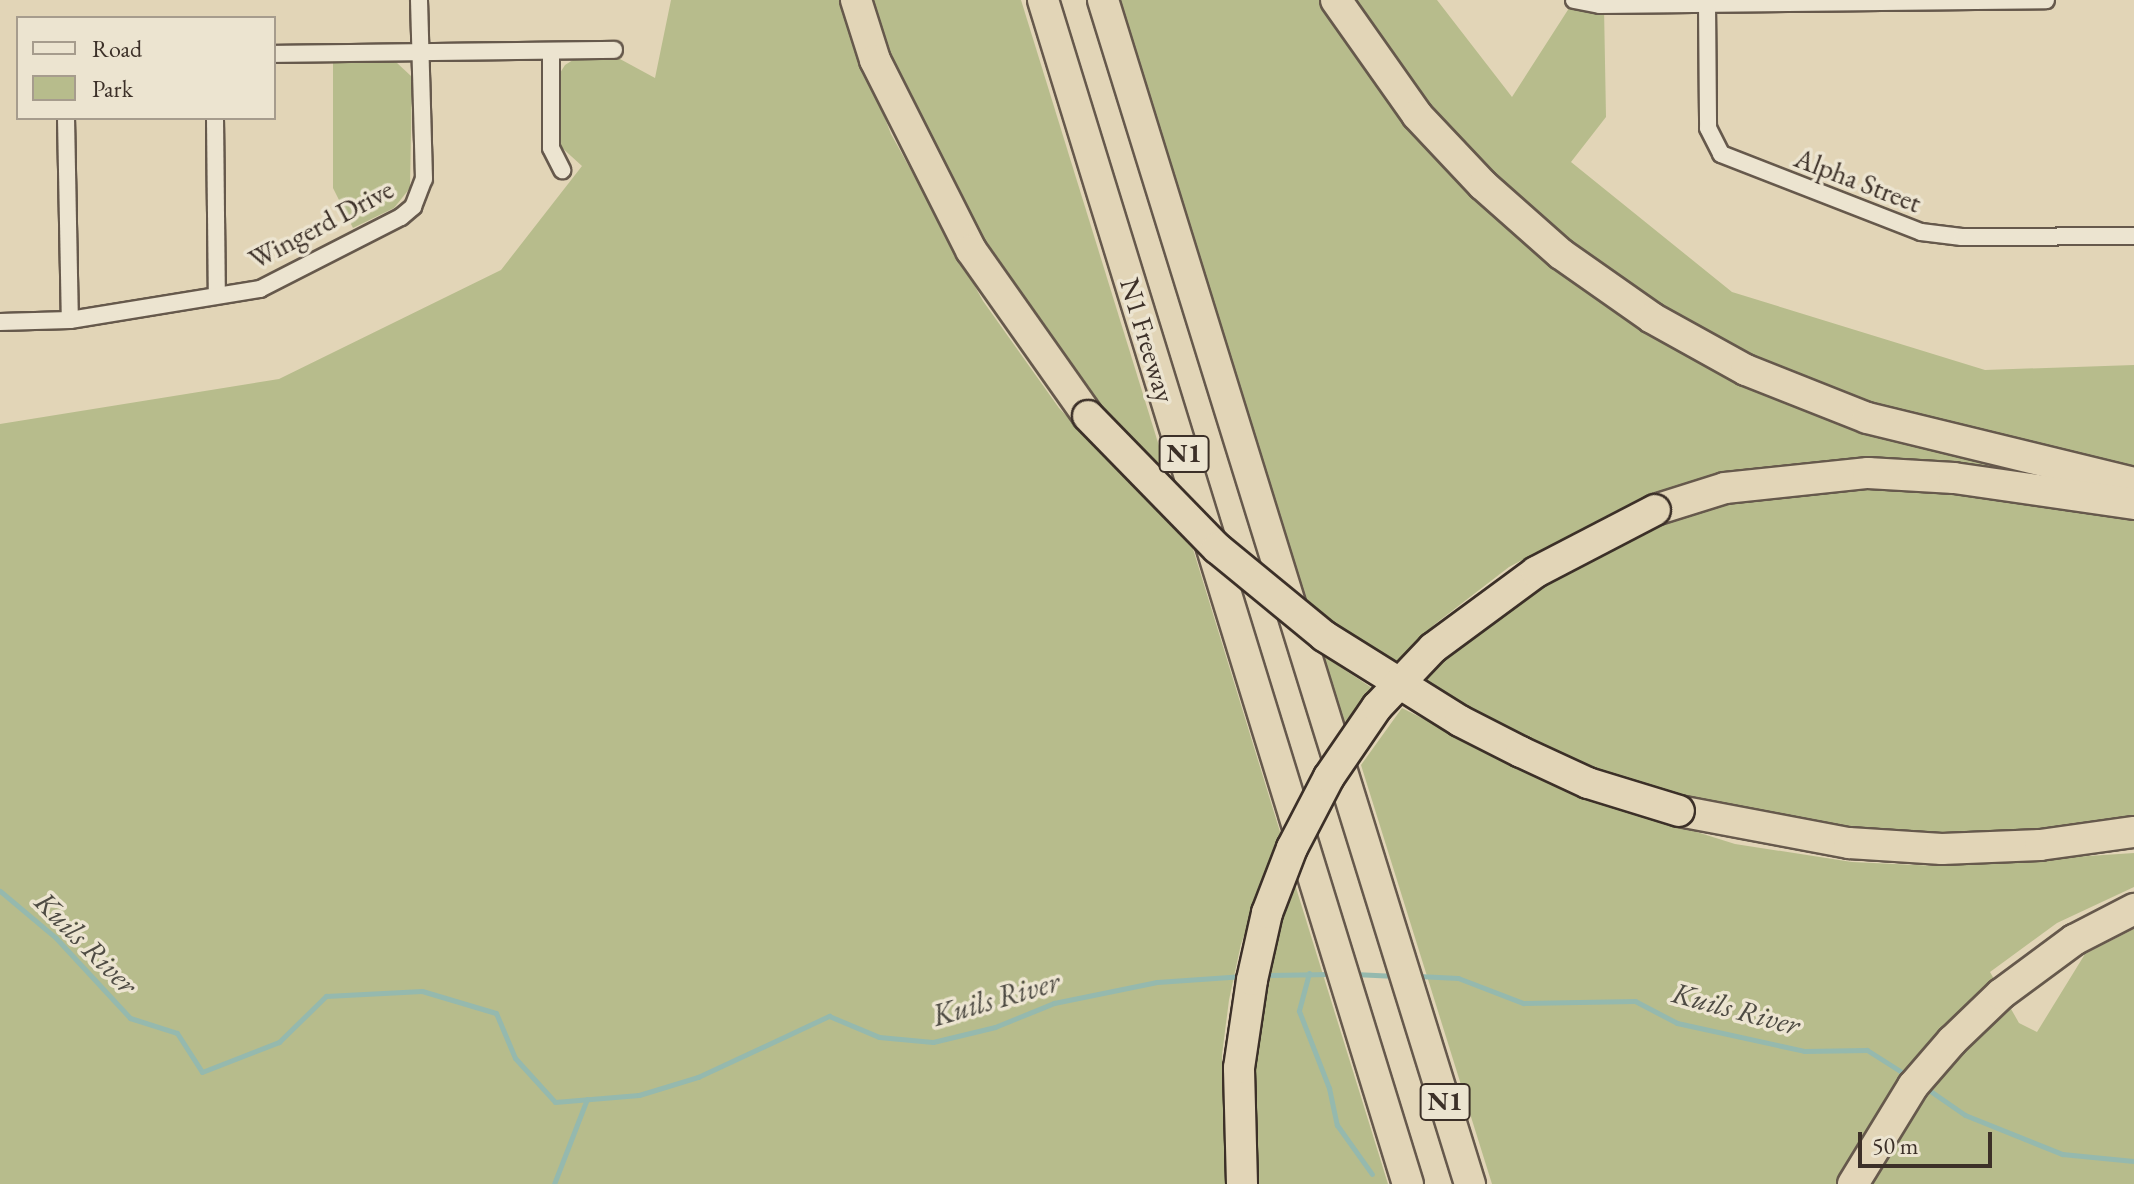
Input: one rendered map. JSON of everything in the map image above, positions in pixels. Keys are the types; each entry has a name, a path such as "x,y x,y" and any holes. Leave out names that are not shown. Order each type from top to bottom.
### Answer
{"highway":[{"path":"856,0 875,60 971,250 1088,416 1217,548 1324,636 1460,721 1521,752 1588,783 1679,811 1849,843 1942,849 2040,845 2134,832"},
{"name":"N1 Freeway","path":"1043,0 1408,1184"},
{"name":"N1 Freeway","path":"1103,0 1470,1184"},
{"path":"1336,0 1417,115 1483,185 1561,254 1652,318 1746,370 1867,418 2134,483"},
{"path":"1242,1184 1239,1068 1252,980 1267,913 1292,848 1329,777 1377,707 1433,648 1536,572 1655,510 1725,488 1868,473 1954,478 2134,504"},
{"path":"1853,1184 1913,1086 1952,1041 2001,994 2074,940 2134,909"}],"street":[{"name":"Wingerd Drive","path":"0,322 70,320 260,289 413,207 424,179 419,0"},
{"path":"1574,0 1600,5 2046,0"},
{"name":"Alpha Street","path":"1707,4 1708,128 1721,154 1921,232 1962,237 2134,236"},
{"path":"276,54 614,50"},
{"path":"551,51 551,148 562,170"},
{"path":"66,120 70,320"},
{"path":"215,120 217,295"}],"green space":[{"path":"671,0 839,0 891,134 983,301 1059,408 1193,549 1281,835 1241,944 1229,1000 1222,1055 1226,1184 0,1184 0,424 279,379 501,270 582,166 560,146 560,73 565,65 573,60 620,59 655,78"},
{"path":"870,0 1021,0 1172,488 1080,386 999,270 922,130"},
{"path":"1120,0 1327,0 1347,35 1641,322 1989,461 1988,469 1905,460 1826,461 1709,480 1637,500 1509,567 1435,624 1392,666 1308,607"},
{"path":"1349,0 1437,0 1512,97 1573,2 1604,7 1606,117 1571,162 1732,292 1985,370 2134,365 2134,471 1857,403 1752,360 1635,295 1530,215 1410,89"},
{"path":"333,62 396,62 412,77 410,188 394,208 353,228 333,188"},
{"path":"1846,487 1919,489 2134,516 2134,822 2022,835 1875,837 1682,803 1546,753 1418,682 1502,607 1667,520 1737,500"},
{"path":"1324,656 1372,688 1344,723"},
{"path":"1402,708 1566,791 1735,844 1852,862 1937,866 2134,853 2134,887 2057,923 1990,972 2019,1023 2037,1032 2085,954 2134,929 2134,1184 1492,1184 1361,765"},
{"path":"1293,878 1388,1184 1256,1184 1252,1060 1264,972"}],"waterway":[{"name":"Kuils River","path":"0,891 56,938 130,1018 177,1033 202,1072 279,1042 326,996 422,991 496,1013 515,1058 555,1102 639,1095 698,1077 829,1016 879,1037 933,1042 995,1027 1054,1003 1157,982 1244,976"},
{"path":"1309,973 1299,1011 1329,1088 1337,1125 1372,1174"},
{"name":"Kuils River","path":"1262,975 1332,974"},
{"name":"Kuils River","path":"1354,974 1396,976"},
{"name":"Kuils River","path":"1418,976 1458,978 1523,1003 1635,1001 1677,1023 1804,1051 1867,1050 1908,1076"},
{"name":"Kuils River","path":"1926,1088 1965,1115 2062,1154 2134,1161"},
{"path":"554,1184 587,1099"}]}
